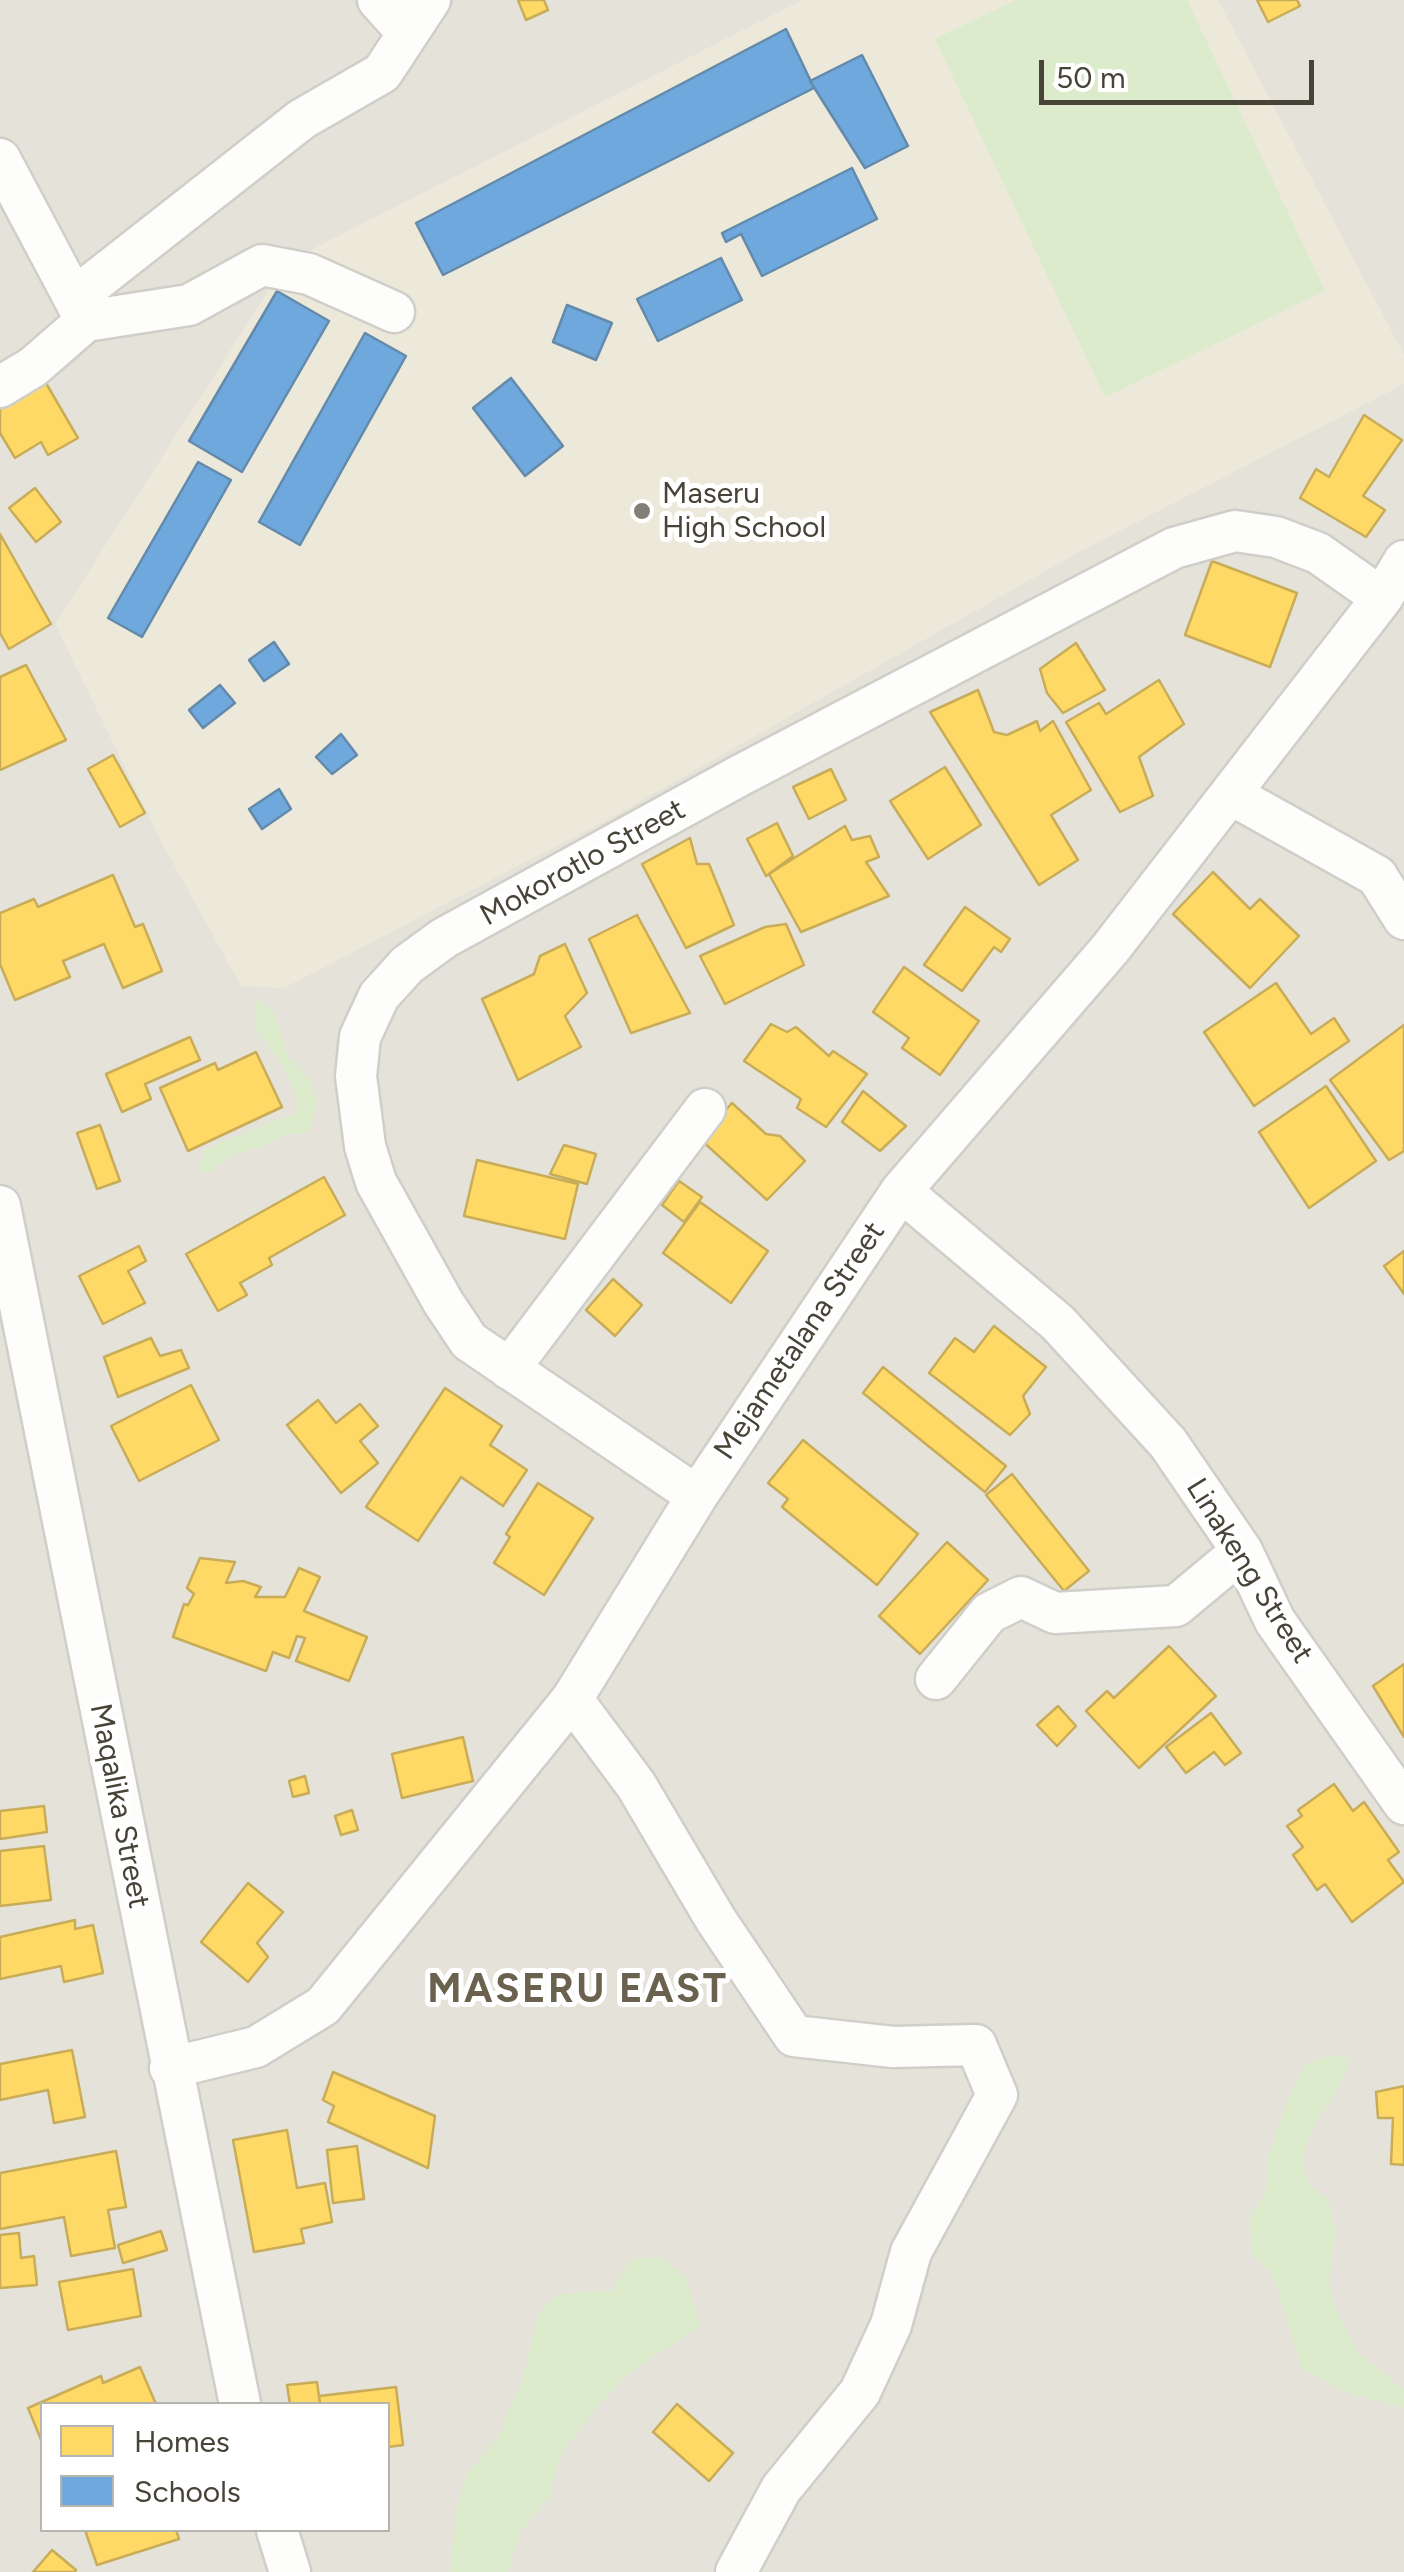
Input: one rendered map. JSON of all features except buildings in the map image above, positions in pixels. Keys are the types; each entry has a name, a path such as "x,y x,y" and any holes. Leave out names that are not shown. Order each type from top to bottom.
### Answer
{"street":[{"path":"16,377 80,310 302,119 382,73 418,16 378,0"},
{"path":"0,159 80,310"},
{"path":"80,310 189,305 262,265 309,274 394,312"},
{"name":"Mokorotlo Street","path":"697,1496 469,1341 442,1302 376,1182 365,1146 356,1076 360,1037 379,996 407,965 444,938 739,776 1174,548 1235,531 1276,537 1318,553 1382,598"},
{"name":"Mejametalana Street","path":"170,2068 256,2047 323,2006 572,1699 697,1496 901,1191 1110,949 1382,598 1404,561"},
{"path":"1232,794 1377,876 1404,919"},
{"path":"509,1369 705,1109"},
{"name":"Linakeng Street","path":"901,1191 1058,1324 1168,1443 1242,1551 1274,1621 1404,1804"},
{"name":"Maqalika Street","path":"0,1206 240,2402"},
{"path":"936,1680 990,1613 1021,1597 1055,1614 1176,1606 1242,1551"},
{"path":"572,1699 636,1785 716,1920 794,2036 893,2047 976,2045 996,2095 911,2252 891,2325 860,2392 782,2489 736,2572"},
{"path":"278,2532 290,2572"}],"shaded area":[{"path":"0,0 1404,0 1404,2572 0,2572"},
{"name":"Maseru High School","path":"802,0 1218,0 1404,355 1404,384 1079,552 616,815 284,988 241,986 162,843 55,624 287,262"}],"green space":[{"path":"1016,0 1187,0 1325,291 1105,397 935,39"},
{"path":"255,996 275,1013 288,1057 308,1078 317,1100 312,1125 305,1133 285,1134 265,1146 234,1154 208,1173 199,1169 205,1149 294,1113 299,1105 286,1071 255,1028"},
{"path":"1333,2055 1350,2059 1344,2078 1311,2131 1302,2160 1308,2184 1329,2201 1335,2231 1329,2285 1337,2313 1358,2353 1404,2390 1404,2408 1344,2392 1302,2368 1273,2275 1253,2255 1249,2218 1266,2192 1268,2158 1289,2097 1307,2063"},
{"path":"661,2257 686,2279 700,2326 625,2376 591,2415 561,2454 549,2497 520,2532 508,2572 450,2572 457,2507 466,2476 499,2436 525,2372 538,2314 558,2294 613,2290 631,2259"}],"place":[{"name":"Maseru High School","path":"642,511"}],"district":[{"name":"MASERU EAST","path":"578,1990"}]}
